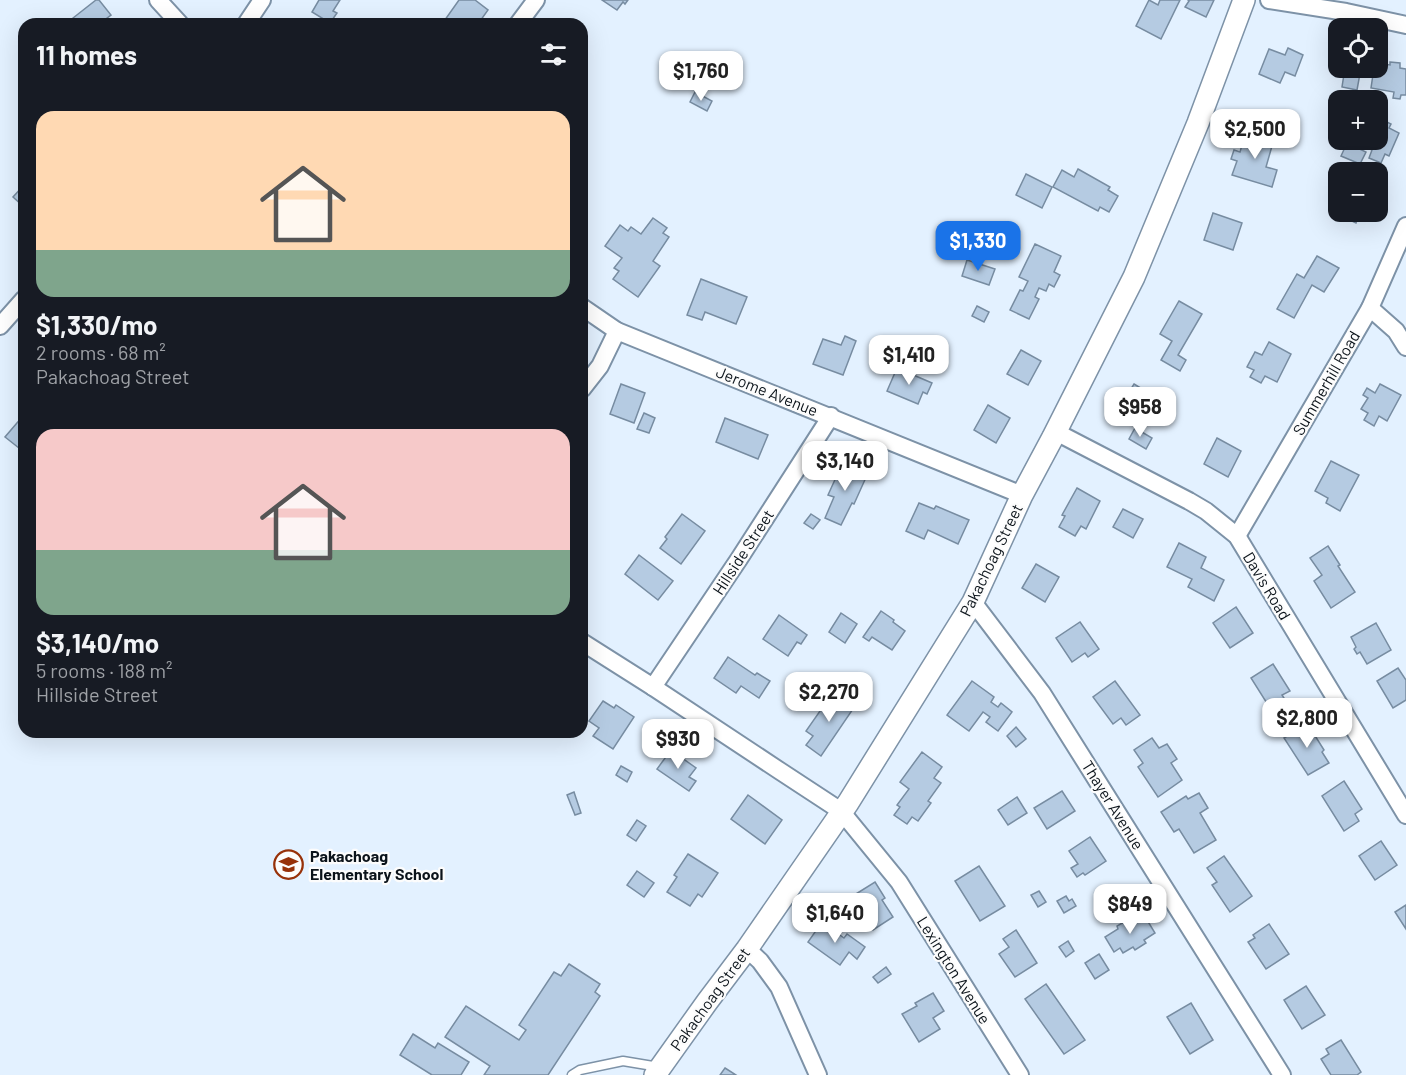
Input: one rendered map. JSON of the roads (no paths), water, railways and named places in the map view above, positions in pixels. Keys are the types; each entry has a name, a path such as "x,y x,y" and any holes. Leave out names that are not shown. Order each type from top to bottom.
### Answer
{"street":[{"path":"158,0 174,18"},
{"path":"250,18 262,0"},
{"path":"522,18 536,0"},
{"name":"Pakachoag Street","path":"657,1071 747,949 854,794 973,602 1022,495 1134,277 1198,123 1244,0"},
{"path":"1269,0 1346,12 1406,25"},
{"name":"Summerhill Road","path":"1236,536 1370,308 1406,226"},
{"path":"0,326 18,306"},
{"path":"1370,308 1396,331 1406,347"},
{"name":"Jerome Avenue","path":"588,311 617,331 1022,495"},
{"path":"588,381 600,366 617,331"},
{"name":"Hillside Street","path":"653,687 831,416"},
{"name":"Davis Road","path":"1056,432 1189,501 1206,511 1236,536 1406,815"},
{"name":"Thayer Avenue","path":"973,602 1042,693 1282,1075"},
{"name":"Lexington Avenue","path":"588,646 841,811 899,882 1020,1075"},
{"path":"747,949 760,961 779,987 818,1075"}],"lane":[{"path":"572,1075 580,1070 623,1061 657,1071"}],"place":[{"name":"Pakachoag Elementary School","path":"289,865"}]}
